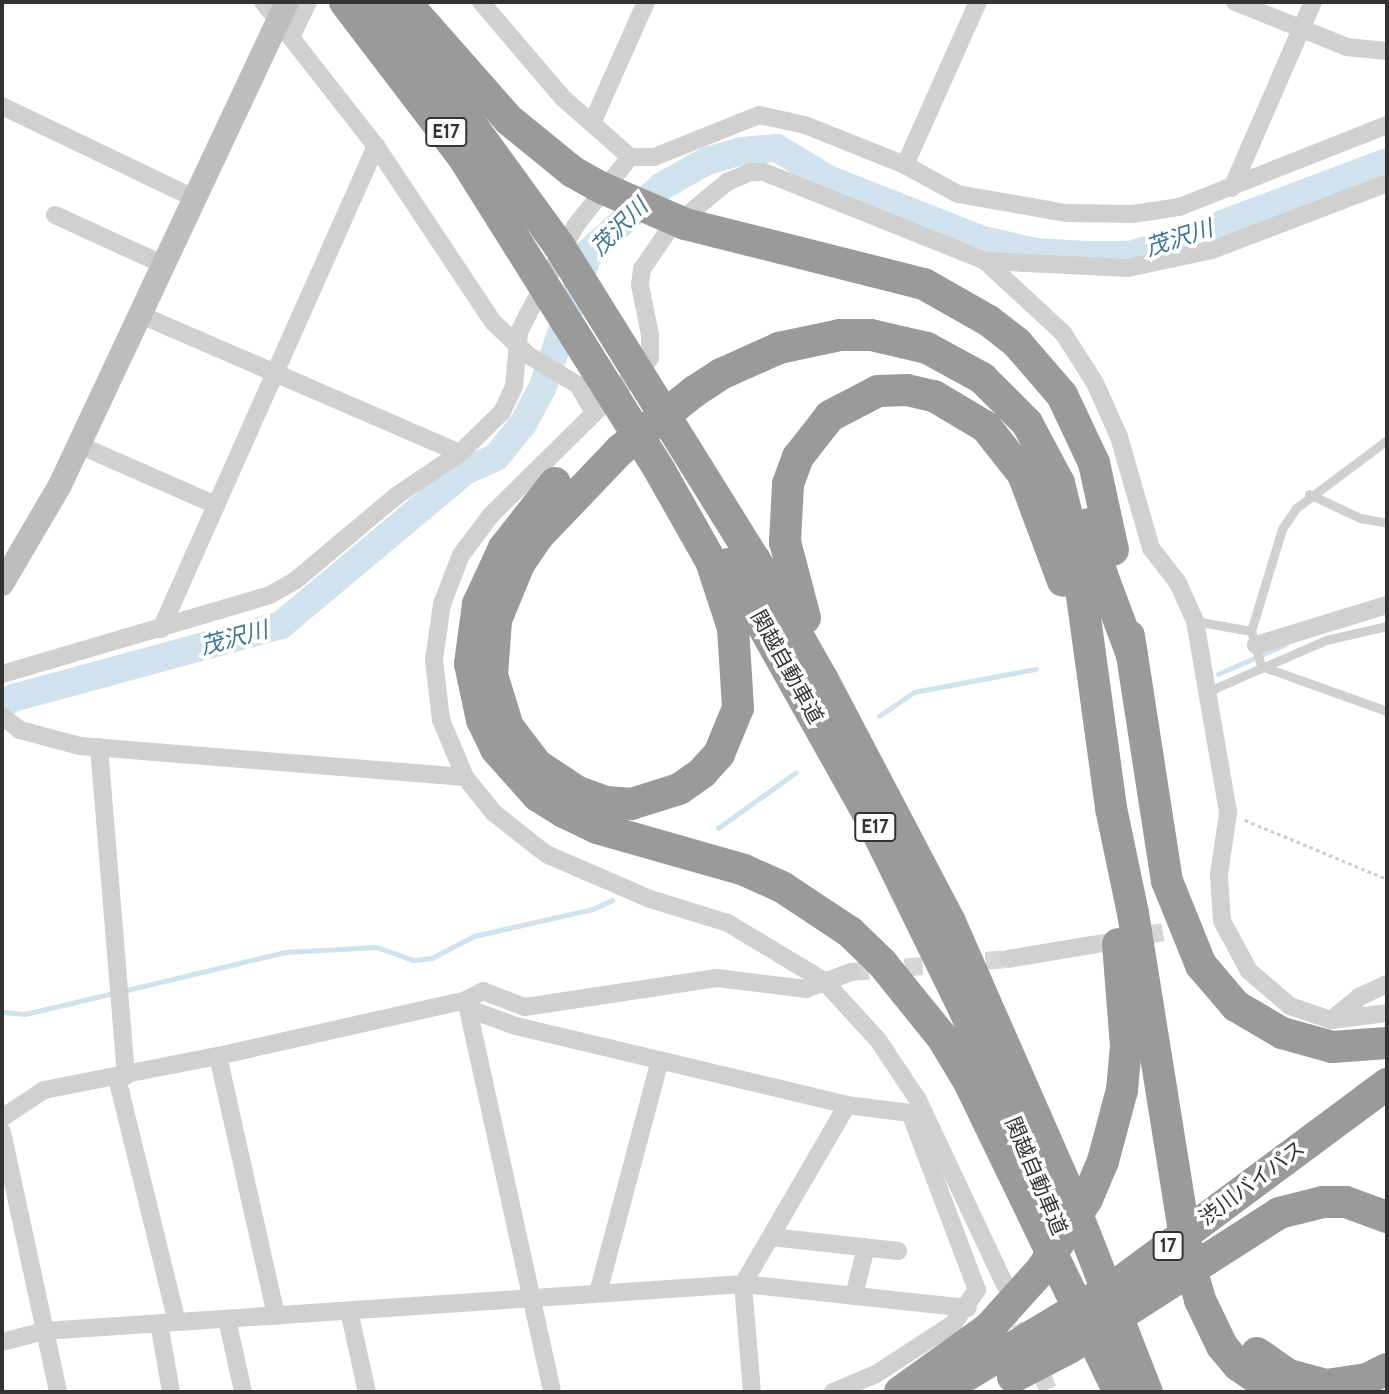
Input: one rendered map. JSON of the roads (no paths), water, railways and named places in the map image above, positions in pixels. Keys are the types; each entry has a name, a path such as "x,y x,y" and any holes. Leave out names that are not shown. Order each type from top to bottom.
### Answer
{"highway":[{"name":"関越自動車道","path":"345,2 544,261"},
{"name":"関越自動車道","path":"382,2 672,462 823,680 950,922 1052,1205"},
{"path":"405,2 509,120 573,172 654,212 711,231 825,256 924,284 960,302 1017,343 1062,395 1094,463 1132,655 1154,807 1176,909 1187,939 1217,987 1258,1020 1307,1043 1332,1047 1387,1043"},
{"path":"1052,1205 942,1037 905,988 850,932 805,901 744,870 597,828 564,812 514,773 482,720 470,664 471,634 489,573 517,528 545,493 608,432 685,375 739,342 800,320 868,313 928,325 953,336 1000,366 1043,411 1077,475 1102,575 1132,655"},
{"path":"672,462 725,597 738,654 738,708 719,754 679,789 631,804 606,802 578,792 556,780 528,755 508,727 498,702 492,675 496,620 519,564 561,508 589,479 695,391 748,360 811,340 840,335 900,340 957,362 1005,398 1032,432 1059,483 1076,552 1088,662 1111,808 1209,1297 1210,1325 1238,1365 1277,1392"},
{"path":"950,922 812,636 789,571 784,512 788,484 813,434 852,401 878,391 907,390 934,396 986,427 1018,466 1040,509 1088,662"},
{"name":"関越自動車道","path":"672,462 869,815 964,1009 1052,1205 1116,1359 1121,1392"},
{"path":"1154,807 1149,908 1178,1145"},
{"path":"900,1392 971,1343 1020,1297 1068,1233 1103,1161 1122,1090 1126,1046 1111,808"},
{"name":"渋川バイパス","path":"939,1392 1115,1286 1387,1084"},
{"name":"渋川バイパス","path":"984,1392 1013,1377 1123,1305 1387,1108"},
{"path":"1013,1377 1090,1335 1279,1213 1323,1202 1346,1202 1387,1217"},
{"path":"1209,1297 1254,1351 1289,1375 1308,1382 1346,1384 1387,1368"},
{"name":"関越自動車道","path":"1116,1359 1147,1392"}],"street":[{"path":"2,584 79,445 280,15 308,2"},
{"path":"481,2 563,98 593,121 630,157 654,157 759,116 805,125 905,165 958,194 1066,213 1133,215 1179,207 1387,125"},
{"path":"593,121 646,2"},
{"path":"905,165 978,2"},
{"path":"1235,2 1300,31 1347,47 1387,51"},
{"path":"1232,188 1313,2"},
{"path":"280,15 376,146 493,322 525,351 578,385 593,411"},
{"path":"2,106 194,198"},
{"path":"161,629 376,146"},
{"path":"2,674 270,595 287,585 387,504 460,453 502,412 525,351 519,332 576,225 630,157"},
{"path":"1004,1285 878,1040 824,981 728,923 650,899 547,853 494,813 465,777 441,720 434,660 442,604 461,555 491,515 593,411 650,358 650,335 640,285 651,251 699,202 750,172 764,172 811,189 985,261 1128,268 1173,261 1212,250 1387,183"},
{"path":"55,215 164,265"},
{"path":"985,261 1063,333 1095,383 1119,437 1151,548 1178,583 1195,621 1228,813 1219,875 1222,921 1250,971 1270,993 1290,1006 1331,1020 1387,1013"},
{"path":"141,315 274,375 460,453"},
{"path":"79,445 216,505"},
{"path":"1254,641 1387,605"},
{"path":"8,721 79,746 465,777"},
{"path":"99,747 122,1077 168,1323 171,1392"},
{"path":"1201,925 1222,921"},
{"path":"1009,959 1092,945"},
{"path":"2,1118 44,1090 122,1077 468,1004 483,991 525,1007 717,978 806,989 851,972"},
{"path":"1331,1020 1359,998 1387,984"},
{"path":"468,1004 516,1026 847,1105 914,1106"},
{"path":"468,1004 513,1195 530,1297 552,1392"},
{"path":"218,1056 276,1316"},
{"path":"598,1293 660,1060"},
{"path":"752,1392 743,1284 847,1105"},
{"path":"833,1392 876,1374 953,1324 968,1308 977,1290 914,1106"},
{"path":"2,1132 58,1392"},
{"path":"771,1237 898,1251"},
{"path":"853,1296 866,1247"},
{"path":"2,1342 44,1331 743,1284 968,1308"},
{"path":"349,1311 367,1392"},
{"path":"227,1319 243,1392"}],"lane":[{"path":"1261,666 1254,641 1282,529 1309,494 1387,440"},
{"path":"1309,494 1360,517 1387,523"},
{"path":"1195,621 1254,641"},
{"path":"1209,691 1261,666 1326,640 1387,626"},
{"path":"1261,666 1387,711"}],"waterway":[{"name":"茂沢川","path":"2,705 13,698 281,625 465,471 496,457 523,424 542,389 589,252 662,186 707,161 742,151 777,148 828,179 983,240 1036,252 1086,255 1130,255 1176,241 1387,162"},
{"path":"1218,674 1286,644"},
{"path":"879,716 914,692 1036,669"},
{"path":"718,828 795,773"},
{"path":"123,991 286,952 376,947 413,960 432,958 474,936 593,909 612,900"},
{"path":"2,1012 25,1014 114,993"}],"tunnel":[{"path":"1092,945 1191,927"},
{"path":"851,972 1008,959"},
{"path":"1010,1298 1049,1392"}]}
